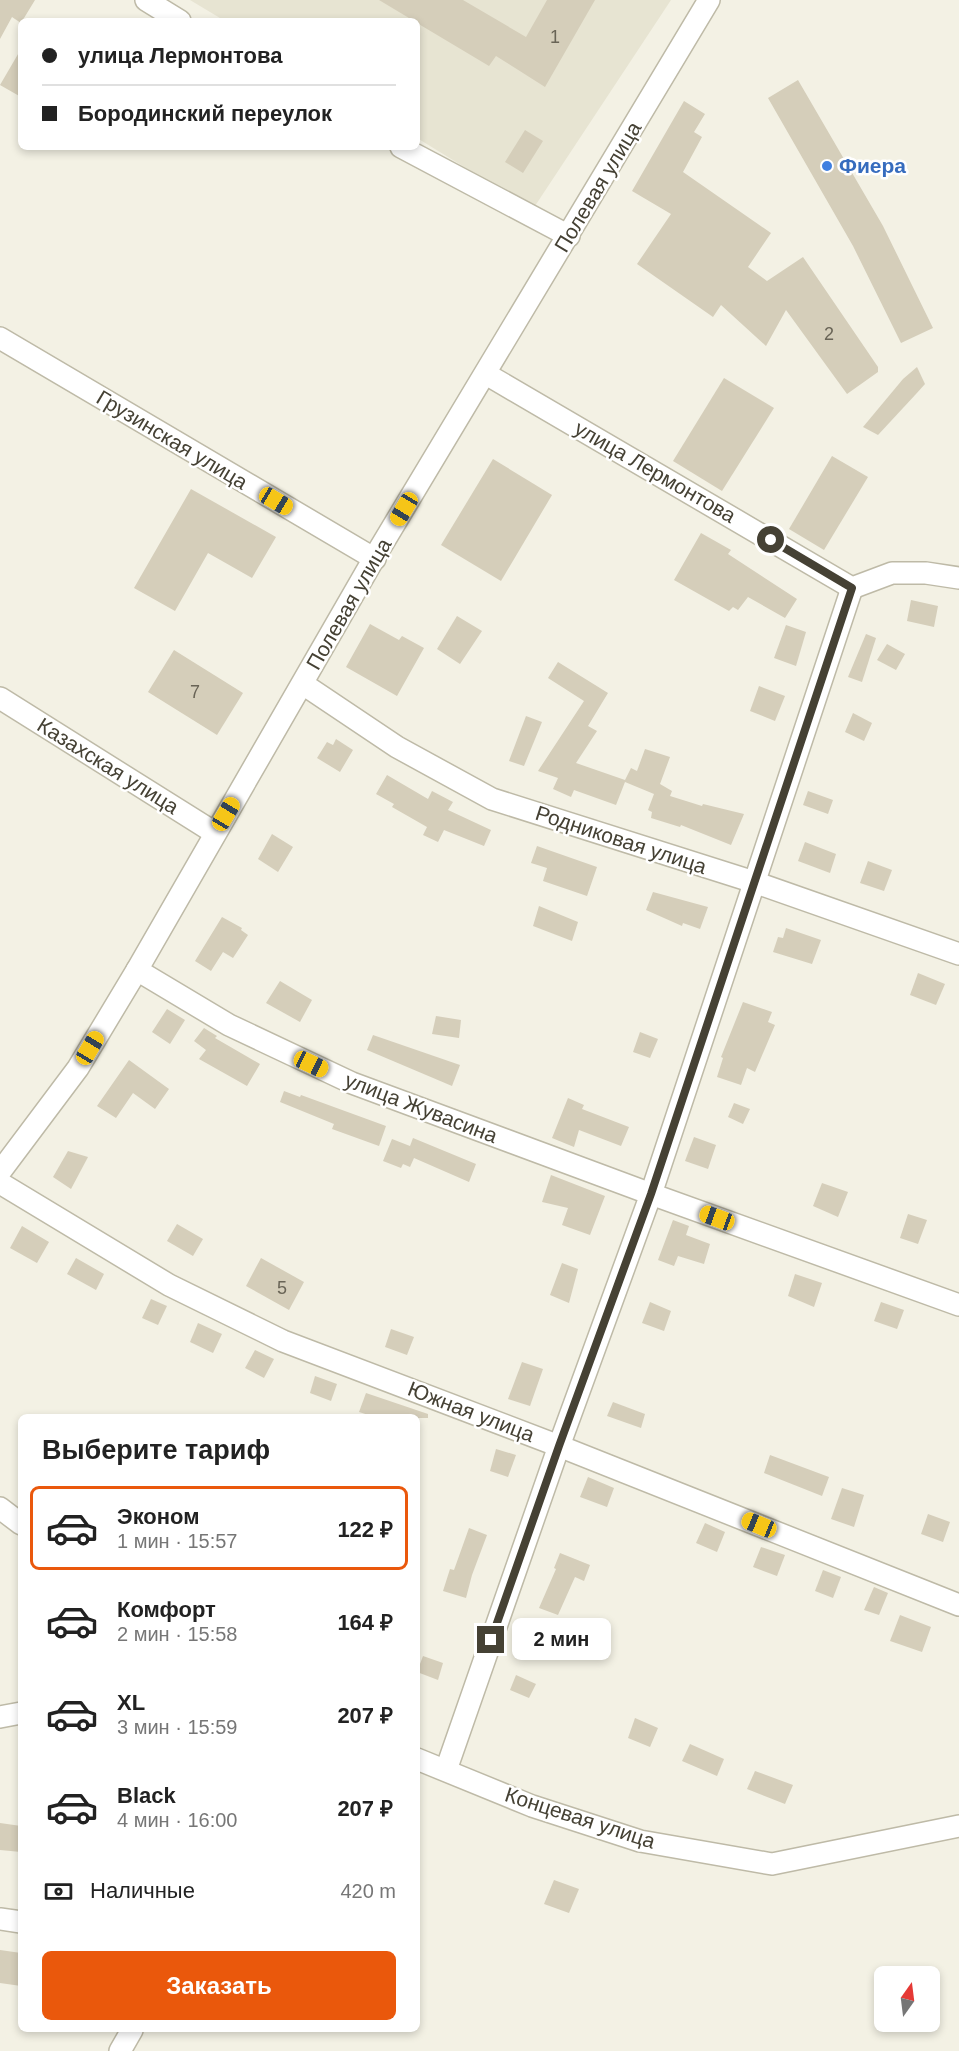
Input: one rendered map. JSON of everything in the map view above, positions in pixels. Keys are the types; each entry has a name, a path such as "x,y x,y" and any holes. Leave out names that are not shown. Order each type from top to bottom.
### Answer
{"street":[{"path":"146,0 175,18"},
{"name":"Полевая улица","path":"0,1172 78,1068 375,559 709,0"},
{"path":"407,150 569,236"},
{"name":"Грузинская улица","path":"0,338 375,559"},
{"name":"улица Лермонтова","path":"486,374 852,588"},
{"path":"446,1770 559,1446 651,1194 852,588 892,573 926,573 959,578"},
{"name":"Родниковая улица","path":"303,684 397,747 492,799 754,882 959,954"},
{"name":"Казахская улица","path":"0,698 215,833"},
{"name":"улица Жувасина","path":"137,970 229,1025 352,1083 959,1305"},
{"name":"Южная улица","path":"0,1183 169,1285 283,1341 559,1446 959,1605"},
{"path":"0,1508 18,1522"},
{"path":"0,1717 18,1714"},
{"name":"Концевая улица","path":"420,1761 532,1806 640,1841 772,1864 959,1826"},
{"path":"0,1919 18,1922"},
{"path":"120,2051 131,2032"}],"shaded area":[{"path":"190,0 671,0 533,209 420,140 420,18 220,18"}],"building":[{"path":"0,0 35,0 24,18 18,18 18,21 12,17 0,39"},
{"path":"379,0 463,0 526,37 547,0 595,0 545,87 496,56 489,66 420,25 420,18 409,18"},
{"path":"18,54 18,95 0,85"},
{"path":"798,80 883,226 933,328 901,343 853,246 768,98"},
{"path":"684,101 705,114 694,132 702,137 683,172 771,233 748,267 767,281 803,257 878,367 878,372 847,394 786,310 766,346 721,305 713,317 637,264 671,214 632,191"},
{"path":"525,130 543,141 523,173 505,162"},
{"path":"917,367 925,384 916,394 878,435 863,427 903,379"},
{"path":"724,378 774,408 722,491 673,461"},
{"path":"832,456 868,477 824,550 789,529"},
{"path":"493,459 552,495 501,581 441,545"},
{"path":"191,489 276,537 252,578 208,553 175,611 134,588"},
{"path":"701,533 731,550 728,554 797,599 785,618 748,597 738,610 733,607 729,611 674,580"},
{"path":"911,600 938,606 934,627 907,621"},
{"path":"457,616 482,631 460,664 437,649"},
{"path":"370,624 399,640 402,636 424,648 397,696 346,667"},
{"path":"786,625 806,632 796,666 774,658"},
{"path":"866,634 876,638 862,682 848,677"},
{"path":"887,644 905,654 896,670 877,660"},
{"path":"174,650 243,693 217,735 148,692"},
{"path":"558,662 608,693 588,726 597,731 576,763 625,780 631,768 637,771 645,749 670,757 660,784 672,791 670,796 702,806 703,804 744,814 731,845 681,825 680,827 651,818 652,812 648,810 654,794 625,782 616,805 574,790 571,797 553,789 558,778 538,771 584,701 548,678"},
{"path":"759,686 785,696 775,721 750,711"},
{"path":"853,713 872,723 864,741 845,732"},
{"path":"526,716 542,722 524,766 509,761"},
{"path":"336,739 353,750 340,772 317,758 327,742 333,745"},
{"path":"387,775 428,799 432,791 453,802 448,810 491,830 484,846 444,830 438,842 423,835 427,827 392,807 394,804 376,794"},
{"path":"808,791 833,800 828,814 803,805"},
{"path":"272,834 293,847 278,872 258,859"},
{"path":"805,842 836,854 830,873 798,861"},
{"path":"537,846 597,867 587,896 543,881 547,868 531,863"},
{"path":"868,861 892,870 884,891 860,883"},
{"path":"653,892 708,907 700,929 683,923 682,926 646,910"},
{"path":"539,906 578,922 572,941 533,926"},
{"path":"222,917 242,928 241,930 248,935 233,958 223,952 211,971 195,961"},
{"path":"786,928 821,940 812,964 773,952 778,937 783,938"},
{"path":"918,973 945,984 936,1005 910,995"},
{"path":"280,981 312,1000 300,1022 266,1003"},
{"path":"743,1002 772,1012 768,1022 775,1025 755,1072 747,1068 741,1085 717,1077 723,1058 721,1057"},
{"path":"167,1009 185,1020 170,1044 152,1032"},
{"path":"436,1016 461,1020 459,1038 432,1034"},
{"path":"204,1028 217,1036 215,1038 260,1064 247,1086 199,1059 206,1050 194,1041"},
{"path":"640,1032 658,1039 650,1058 633,1052"},
{"path":"373,1035 460,1065 452,1086 367,1050"},
{"path":"129,1060 169,1089 155,1109 133,1093 116,1118 97,1106"},
{"path":"284,1091 386,1126 379,1146 332,1129 334,1124 280,1102"},
{"path":"568,1098 584,1105 582,1109 629,1127 621,1146 579,1130 574,1147 552,1138"},
{"path":"734,1103 750,1109 743,1124 728,1117"},
{"path":"694,1137 716,1145 708,1169 685,1161"},
{"path":"413,1138 476,1164 469,1182 414,1158 410,1167 403,1164 401,1168 383,1161 392,1139 410,1146"},
{"path":"68,1151 88,1157 71,1189 53,1177"},
{"path":"551,1175 605,1196 590,1235 562,1225 568,1208 542,1202"},
{"path":"822,1183 848,1192 838,1217 813,1206"},
{"path":"908,1214 927,1220 918,1244 900,1238"},
{"path":"673,1220 689,1226 686,1235 710,1244 704,1264 678,1256 674,1266 658,1260"},
{"path":"177,1224 203,1239 193,1256 167,1241"},
{"path":"22,1226 49,1242 37,1263 10,1248"},
{"path":"76,1258 104,1274 96,1290 67,1274"},
{"path":"261,1258 304,1282 289,1310 246,1286"},
{"path":"562,1263 578,1269 569,1303 550,1295"},
{"path":"795,1274 822,1283 814,1307 788,1296"},
{"path":"151,1299 167,1306 158,1325 142,1318"},
{"path":"650,1302 671,1311 664,1331 642,1323"},
{"path":"881,1302 904,1310 897,1329 874,1321"},
{"path":"198,1323 222,1334 213,1353 190,1342"},
{"path":"391,1329 414,1337 407,1355 385,1347"},
{"path":"255,1350 274,1359 264,1378 245,1368"},
{"path":"522,1362 543,1369 530,1406 508,1399"},
{"path":"315,1376 337,1384 331,1401 310,1393"},
{"path":"366,1393 428,1414 428,1418 420,1418 420,1414 359,1412"},
{"path":"613,1402 645,1414 641,1428 607,1416"},
{"path":"496,1449 516,1455 508,1477 490,1471"},
{"path":"770,1455 829,1477 822,1496 764,1473"},
{"path":"588,1477 614,1488 607,1507 580,1497"},
{"path":"842,1488 864,1495 854,1527 831,1519"},
{"path":"928,1514 950,1522 943,1542 921,1534"},
{"path":"705,1523 725,1532 717,1552 696,1543"},
{"path":"469,1528 487,1535 466,1598 443,1591 450,1569 454,1570"},
{"path":"761,1547 785,1555 777,1576 753,1567"},
{"path":"560,1553 590,1565 584,1581 575,1577 558,1615 539,1608 556,1569 554,1568"},
{"path":"823,1570 841,1577 833,1598 815,1591"},
{"path":"874,1587 888,1593 879,1615 864,1610"},
{"path":"900,1615 931,1627 922,1652 890,1641"},
{"path":"423,1656 443,1663 438,1680 420,1673"},
{"path":"516,1675 536,1684 529,1698 510,1690"},
{"path":"635,1718 658,1728 650,1747 628,1738"},
{"path":"690,1744 724,1759 717,1776 682,1761"},
{"path":"755,1771 793,1785 785,1804 747,1789"},
{"path":"0,1823 18,1826 18,1852 0,1850"},
{"path":"554,1880 579,1889 569,1913 544,1904"},
{"path":"0,1950 18,1953 18,1986 0,1983"}],"place":[{"name":"Фиера","path":"827,166"}],"route":[{"path":"491,1640 651,1194 852,588 771,540"}]}
